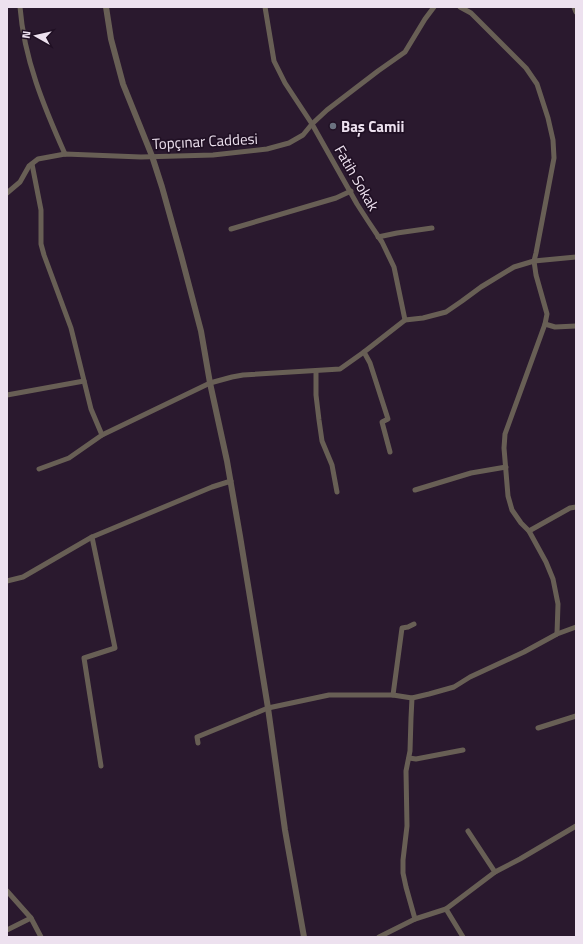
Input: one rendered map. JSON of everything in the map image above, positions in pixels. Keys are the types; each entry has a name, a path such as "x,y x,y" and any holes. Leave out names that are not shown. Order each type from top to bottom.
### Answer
{"street":[{"path":"20,7 28,57 46,112 65,154"},
{"path":"106,7 111,39 123,84 152,156 162,187 201,331 210,383 228,462 268,708 285,830 304,937"},
{"name":"Fatih Sokak","path":"265,7 274,61 285,82 312,124 368,221 382,242 394,267 405,320"},
{"name":"Topçınar Caddesi","path":"32,164 38,159 65,154 152,156 213,155 267,149 289,143 302,135 327,110 405,52 434,7"},
{"path":"460,7 471,13 526,68 537,84 548,118 553,140 554,158 534,261 536,275 547,314 545,324 505,434 504,448 508,496 512,510 529,531 546,562 553,579 558,604 557,634"},
{"path":"574,7 576,12"},
{"path":"7,193 20,182 29,166 32,164"},
{"path":"32,164 41,210 41,244 70,328 91,409 102,435"},
{"path":"231,229 336,198 351,191"},
{"path":"378,237 432,228"},
{"path":"39,469 69,458 102,435 210,383 243,375 340,369 405,320 424,318 446,312 481,287 514,267 534,261 576,257"},
{"path":"545,324 555,327 576,326"},
{"path":"364,352 372,369 388,419 382,422 390,452"},
{"path":"316,371 316,395 322,441 332,466 337,492"},
{"path":"7,396 84,381"},
{"path":"415,490 471,473 506,468"},
{"path":"7,581 23,577 92,537 212,487 231,481"},
{"path":"529,531 570,508 576,507"},
{"path":"92,537 115,648 84,658 101,766"},
{"path":"393,695 402,628 414,624"},
{"path":"198,743 197,737 268,708 329,695 393,695 412,698 429,694 454,686 557,634 576,627"},
{"path":"412,698 410,750 406,771 407,826 402,873 415,919"},
{"path":"538,728 576,716"},
{"path":"409,758 416,759 462,750"},
{"path":"379,937 415,919 446,909 495,872 520,860 576,826"},
{"path":"468,831 495,872"},
{"path":"7,891 31,918 41,937"},
{"path":"446,909 462,937"},
{"path":"7,930 31,918"}],"place":[{"name":"Baş Camii","path":"333,126"}]}
